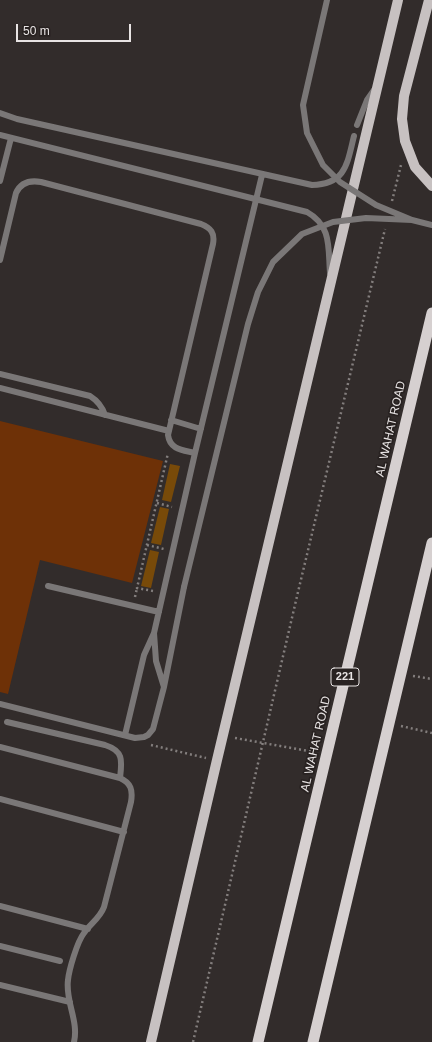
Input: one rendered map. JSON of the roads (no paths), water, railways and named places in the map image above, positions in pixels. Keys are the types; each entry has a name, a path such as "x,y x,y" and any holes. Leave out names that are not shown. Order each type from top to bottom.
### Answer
{"highway":[{"name":"AL WAHAT ROAD","path":"258,1042 432,313"},
{"path":"313,1042 432,543"}],"main road":[{"path":"151,1042 222,736 398,0"},
{"path":"429,0 404,96 402,119 405,141 415,167 432,186"}],"lane":[{"path":"327,0 303,106 307,133 323,165 340,182 376,205 412,220"},
{"path":"357,125 367,100 378,86"},
{"path":"0,114 312,186 324,185 334,181 342,173 347,162 354,136"},
{"path":"0,135 307,212 321,222 328,238 331,281"},
{"path":"0,181 11,138"},
{"path":"126,735 144,655 154,633 195,453 262,175"},
{"path":"0,260 16,193 22,184 31,181 41,182 195,222 210,229 213,233 213,244 171,420 168,439 173,446 195,453"},
{"path":"0,704 135,738 148,735 153,729 164,687 184,587 248,324 258,292 273,262 302,234 333,222 366,218 412,220 432,224"},
{"path":"0,374 90,396 102,407 105,415"},
{"path":"0,388 169,431"},
{"path":"171,420 201,429"},
{"path":"48,586 159,612"},
{"path":"154,633 156,661 164,687"},
{"path":"6,722 114,748 122,761 120,778"},
{"path":"0,747 120,778 132,789 132,796 124,832 103,911 80,939 68,977 68,988 75,1028 74,1042"},
{"path":"0,799 124,832"},
{"path":"0,906 88,929"},
{"path":"0,946 60,961"},
{"path":"0,985 70,1002"}]}
